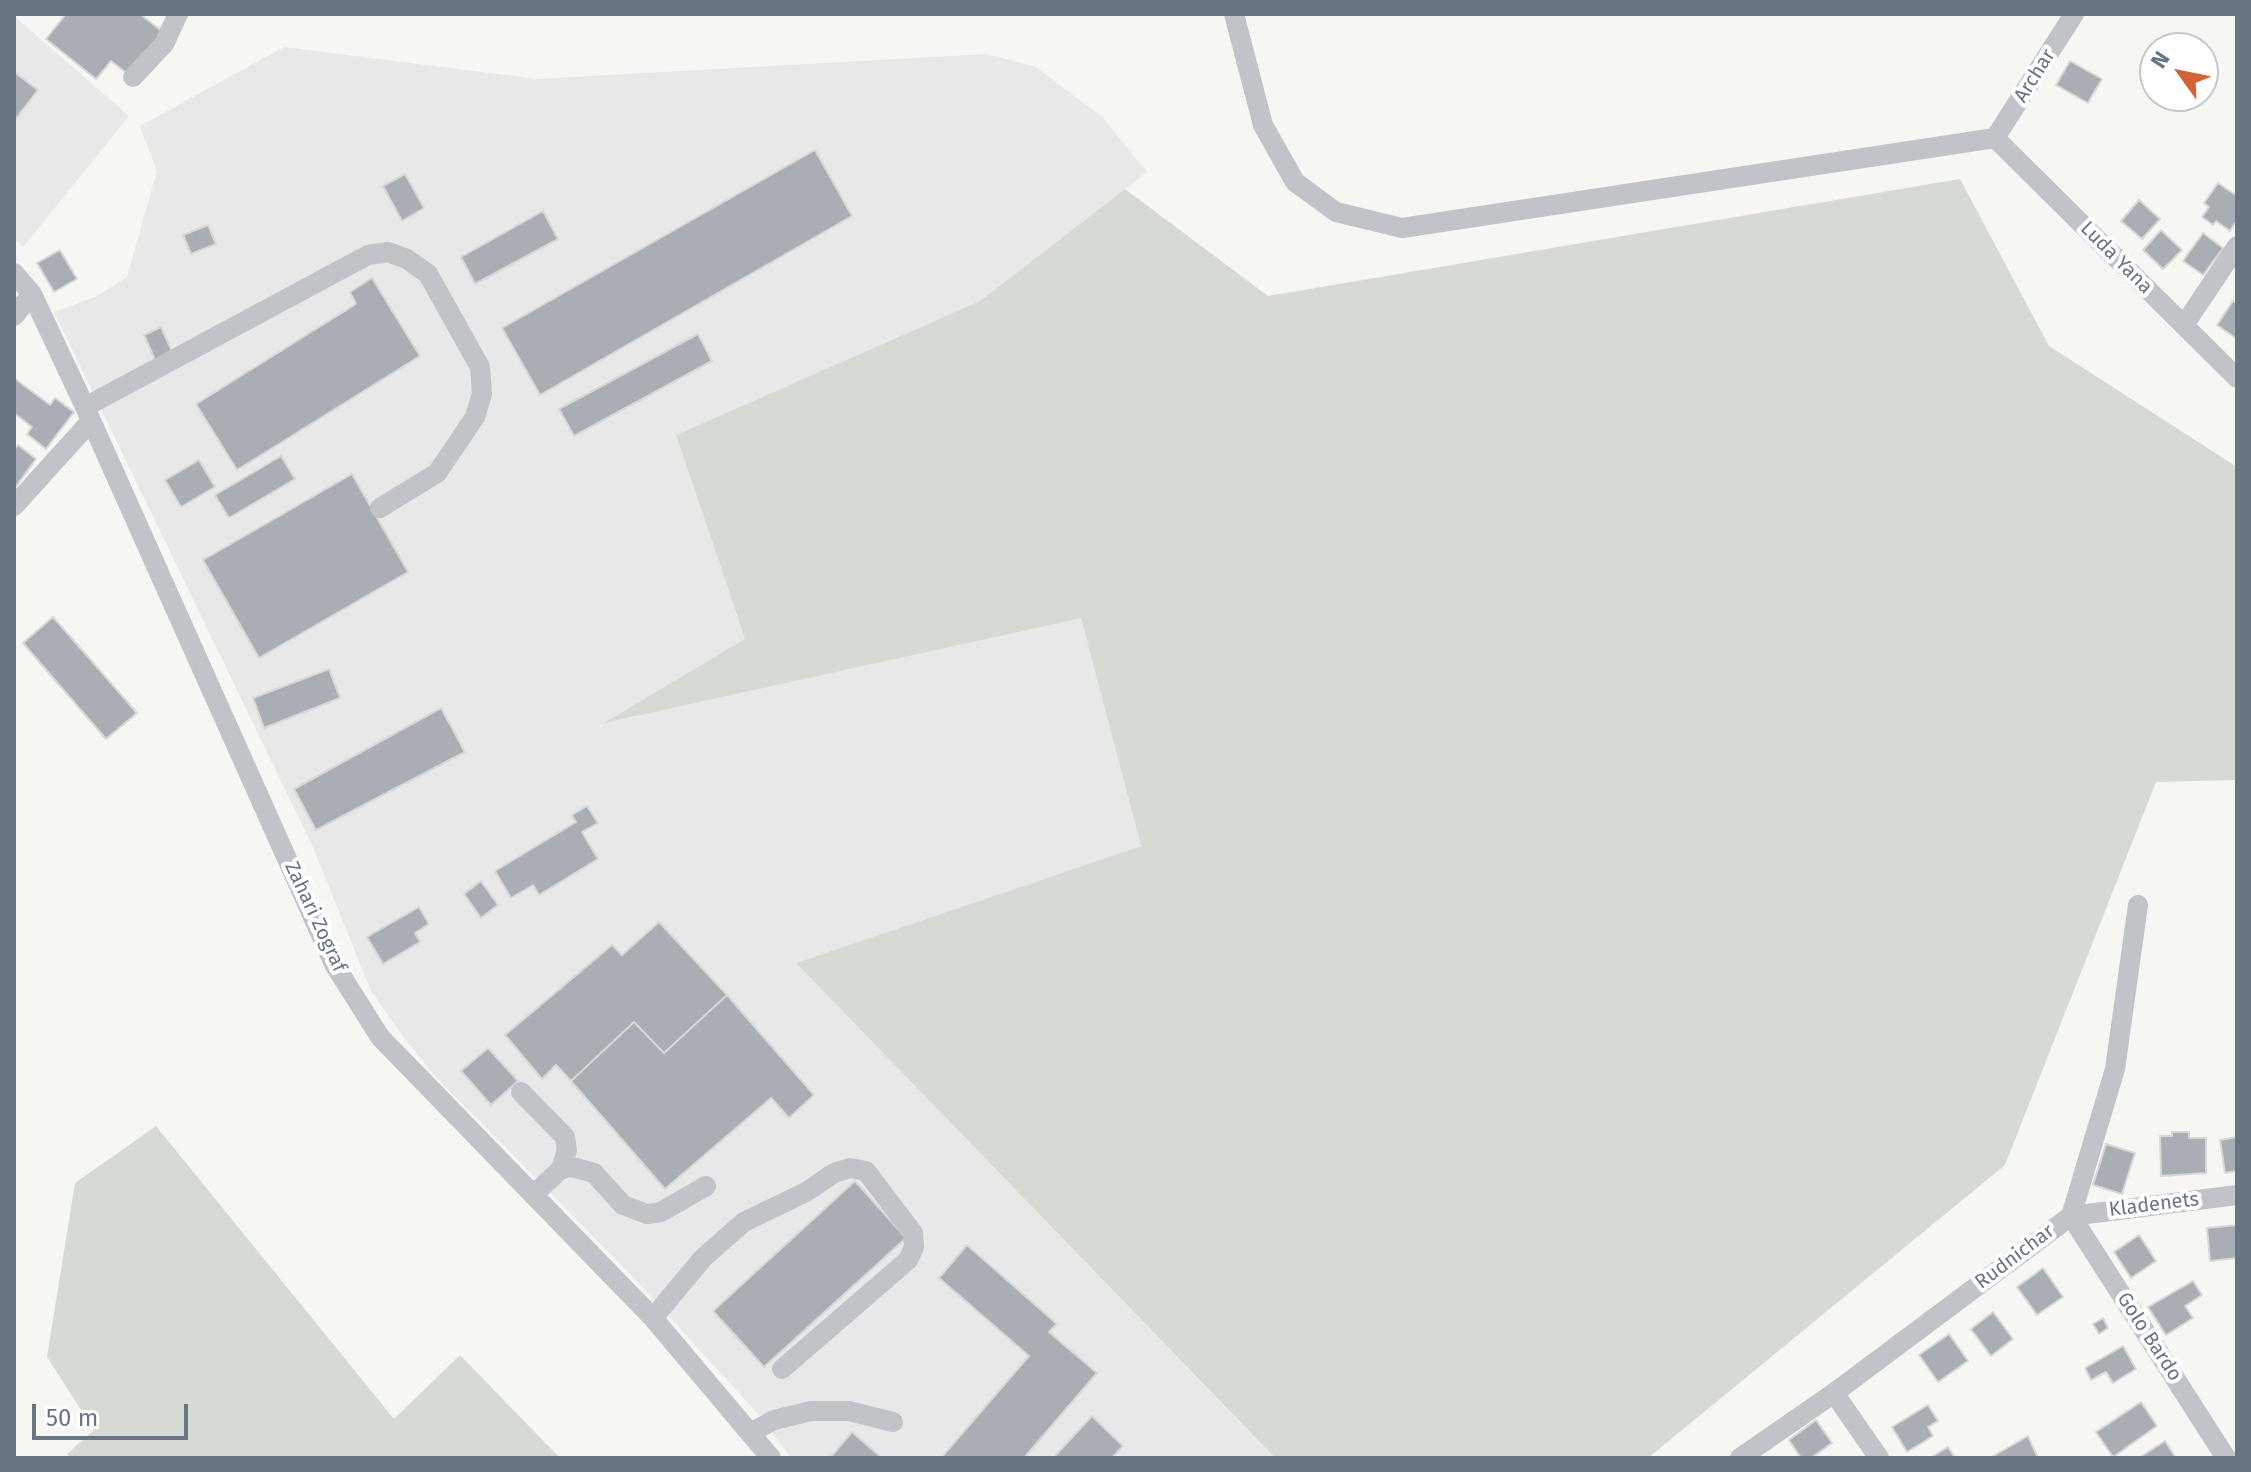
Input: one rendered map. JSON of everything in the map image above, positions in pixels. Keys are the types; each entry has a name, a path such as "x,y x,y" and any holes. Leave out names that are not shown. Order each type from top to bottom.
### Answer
{"street":[{"path":"133,77 164,44 178,14"},
{"path":"1234,14 1263,125 1295,182 1336,212 1402,228 1995,138"},
{"name":"Archar","path":"1995,138 2074,14"},
{"name":"Luda Yana","path":"1995,138 2237,378"},
{"path":"2184,325 2237,246"},
{"path":"14,506 88,414 368,255 388,252 407,259 428,274 480,367 482,394 470,426 437,473 380,508"},
{"name":"Zahari Zograf","path":"14,273 32,294 88,414 334,964 380,1037 653,1318 771,1458"},
{"path":"14,316 32,294"},
{"name":"Rudnichar","path":"1740,1458 1834,1393 2071,1216 2115,1069 2138,905"},
{"path":"521,1092 565,1137 567,1150 561,1169 533,1195"},
{"path":"561,1169 572,1167 594,1173 623,1205 647,1214 661,1212 706,1186"},
{"path":"653,1318 703,1258 744,1222 806,1192 834,1173 850,1168 866,1171 913,1233 914,1247 908,1260 782,1369"},
{"name":"Kladenets","path":"2071,1216 2237,1195"},
{"name":"Golo Bardo","path":"2071,1216 2226,1458"},
{"path":"1834,1393 1879,1458"},
{"path":"750,1433 774,1420 811,1411 849,1411 893,1422"}],"shaded area":[{"path":"14,16 129,116 23,247 14,239"},
{"path":"284,47 537,79 987,54 1036,67 1102,117 1147,172 980,301 676,435 745,640 607,722 640,716 640,711 1081,617 1141,846 796,963 1274,1458 791,1458 760,1416 628,1272 435,1076 371,991 313,847 54,312 97,296 127,277 157,171 140,126"},
{"path":"1960,179 2049,346 2237,467 2237,780 2156,782 2005,1165 1648,1458 1275,1458 796,963 1141,846 1081,618 604,723 745,639 676,435 980,301 1125,189 1268,296"},
{"path":"156,1126 394,1419 460,1355 560,1458 70,1458 67,1454 94,1430 47,1357 75,1183"}],"building":[{"path":"66,14 140,14 164,33 130,76 111,61 96,79 46,39"},
{"path":"2070,61 2102,79 2088,103 2056,85"},
{"path":"14,72 38,90 14,121"},
{"path":"815,150 852,216 540,395 502,328"},
{"path":"405,174 424,208 402,221 383,186"},
{"path":"2218,183 2237,196 2237,220 2230,231 2216,221 2213,225 2202,217 2209,207 2204,203"},
{"path":"2139,200 2160,219 2142,239 2121,221"},
{"path":"543,211 558,239 475,284 461,257"},
{"path":"208,225 216,244 191,254 183,235"},
{"path":"2161,230 2182,250 2163,269 2143,250"},
{"path":"2203,233 2223,248 2203,275 2183,261"},
{"path":"60,250 77,279 54,292 37,263"},
{"path":"372,278 420,356 237,470 196,404 356,304 350,292"},
{"path":"2233,301 2237,304 2237,339 2217,325"},
{"path":"161,327 174,356 157,364 144,335"},
{"path":"698,334 712,361 574,436 559,409"},
{"path":"14,378 50,405 55,398 74,412 46,449 27,434 32,427 14,413"},
{"path":"18,445 36,459 14,489 14,450"},
{"path":"281,456 295,479 229,518 215,495"},
{"path":"199,460 215,487 181,507 165,480"},
{"path":"352,474 408,572 259,658 203,560"},
{"path":"53,617 137,713 106,739 23,643"},
{"path":"329,669 340,698 264,728 253,698"},
{"path":"441,708 465,752 316,830 294,789"},
{"path":"587,806 598,823 582,832 598,859 539,895 533,885 511,898 495,871 576,822 572,815"},
{"path":"481,881 498,905 481,918 464,894"},
{"path":"419,907 429,924 415,933 420,942 383,964 367,937"},
{"path":"659,922 727,995 664,1053 634,1022 571,1081 556,1065 542,1079 505,1035 612,945 622,955"},
{"path":"727,995 814,1095 789,1118 771,1098 665,1189 571,1081 634,1022 664,1053"},
{"path":"488,1048 518,1081 491,1105 461,1071"},
{"path":"2172,1132 2189,1132 2189,1138 2206,1138 2206,1173 2161,1176 2160,1136 2172,1136"},
{"path":"2237,1137 2237,1171 2225,1173 2220,1140"},
{"path":"2106,1144 2135,1153 2122,1194 2093,1185"},
{"path":"855,1181 906,1238 764,1367 713,1311"},
{"path":"2237,1225 2237,1258 2210,1261 2207,1228"},
{"path":"2139,1235 2156,1261 2131,1278 2114,1252"},
{"path":"967,1245 1057,1324 1049,1332 1097,1373 1024,1458 941,1458 1029,1356 939,1278"},
{"path":"2043,1268 2063,1297 2037,1315 2017,1287"},
{"path":"2193,1281 2202,1295 2185,1306 2193,1318 2166,1335 2148,1307"},
{"path":"1993,1312 2013,1339 1991,1356 1971,1329"},
{"path":"2103,1318 2108,1328 2099,1334 2093,1324"},
{"path":"1949,1334 1968,1361 1938,1382 1919,1355"},
{"path":"2123,1346 2136,1369 2113,1383 2106,1372 2091,1380 2085,1368"},
{"path":"2141,1402 2157,1426 2113,1457 2096,1432"},
{"path":"1928,1405 1938,1421 1928,1427 1933,1436 1907,1452 1892,1427"},
{"path":"1092,1416 1123,1446 1112,1458 1053,1458"},
{"path":"1816,1420 1832,1443 1811,1458 1801,1458 1789,1440"},
{"path":"852,1432 882,1458 830,1458"},
{"path":"2028,1436 2038,1458 1990,1458"},
{"path":"2165,1441 2176,1458 2139,1458"},
{"path":"1948,1447 1955,1458 1930,1458"}]}
